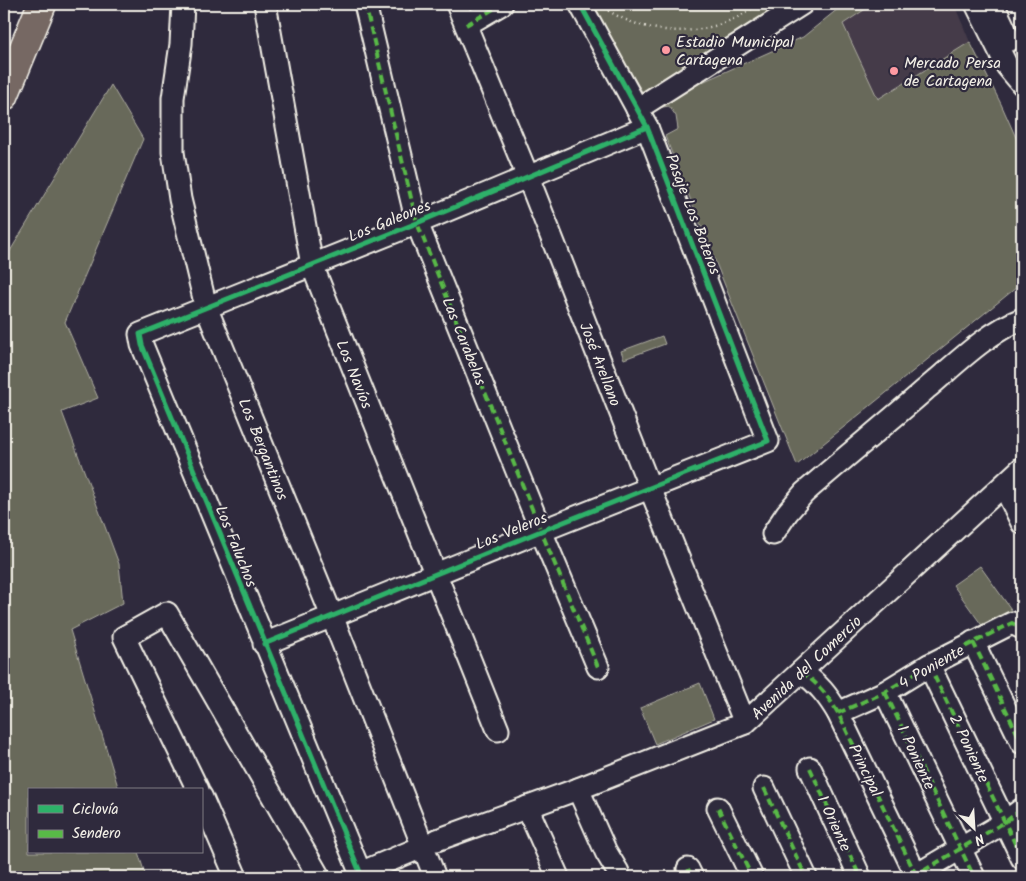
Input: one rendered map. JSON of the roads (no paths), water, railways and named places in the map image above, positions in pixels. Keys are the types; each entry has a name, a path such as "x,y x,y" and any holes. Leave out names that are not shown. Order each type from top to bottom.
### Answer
{"main road":[{"path":"4,96 42,4"}],"street":[{"name":"Los Bergantinos","path":"183,4 182,44 172,98 173,152 180,199 206,307 332,616 430,844 435,877"},
{"name":"Los Navíos","path":"264,4 312,265 498,730"},
{"name":"Las Carabelas","path":"365,4 418,223 541,531 598,667"},
{"name":"José Arellano","path":"457,4 528,177 745,724"},
{"path":"466,25 502,4"},
{"name":"Pasaje Los Boteros","path":"590,4 642,118 768,441"},
{"name":"Los Galeones","path":"140,334 528,177 642,118 802,4"},
{"path":"976,4 1007,66 1022,84"},
{"path":"993,4 1019,59 1022,73"},
{"path":"773,534 786,513 804,493 966,355 1011,323 1022,319"},
{"name":"Los Faluchos","path":"140,334 142,345 264,644 361,875"},
{"name":"Los Veleros","path":"264,644 768,441"},
{"name":"Avenida del Comercio","path":"361,875 430,844 745,724 1022,468"},
{"path":"1004,486 1022,523"},
{"path":"197,788 124,637 167,613 319,877"},
{"name":"4 Poniente","path":"838,713 885,692 929,665 1012,623 1022,628"},
{"path":"973,642 1022,743"},
{"name":"2 Poniente","path":"929,665 1022,858"},
{"name":"Principal","path":"802,672 814,680 826,693 838,713 915,877"},
{"name":"1 Poniente","path":"885,692 974,877"},
{"name":"1 Oriente","path":"810,768 860,877"},
{"path":"764,788 806,877"},
{"path":"578,789 606,852 618,872"},
{"path":"202,798 236,877"},
{"path":"527,807 558,877"},
{"path":"718,808 752,877"},
{"path":"915,877 1005,822 1022,809"}],"place":[{"name":"Estadio Municipal Cartagena","path":"666,50"},
{"name":"Mercado Persa de Cartagena","path":"894,71"}]}
